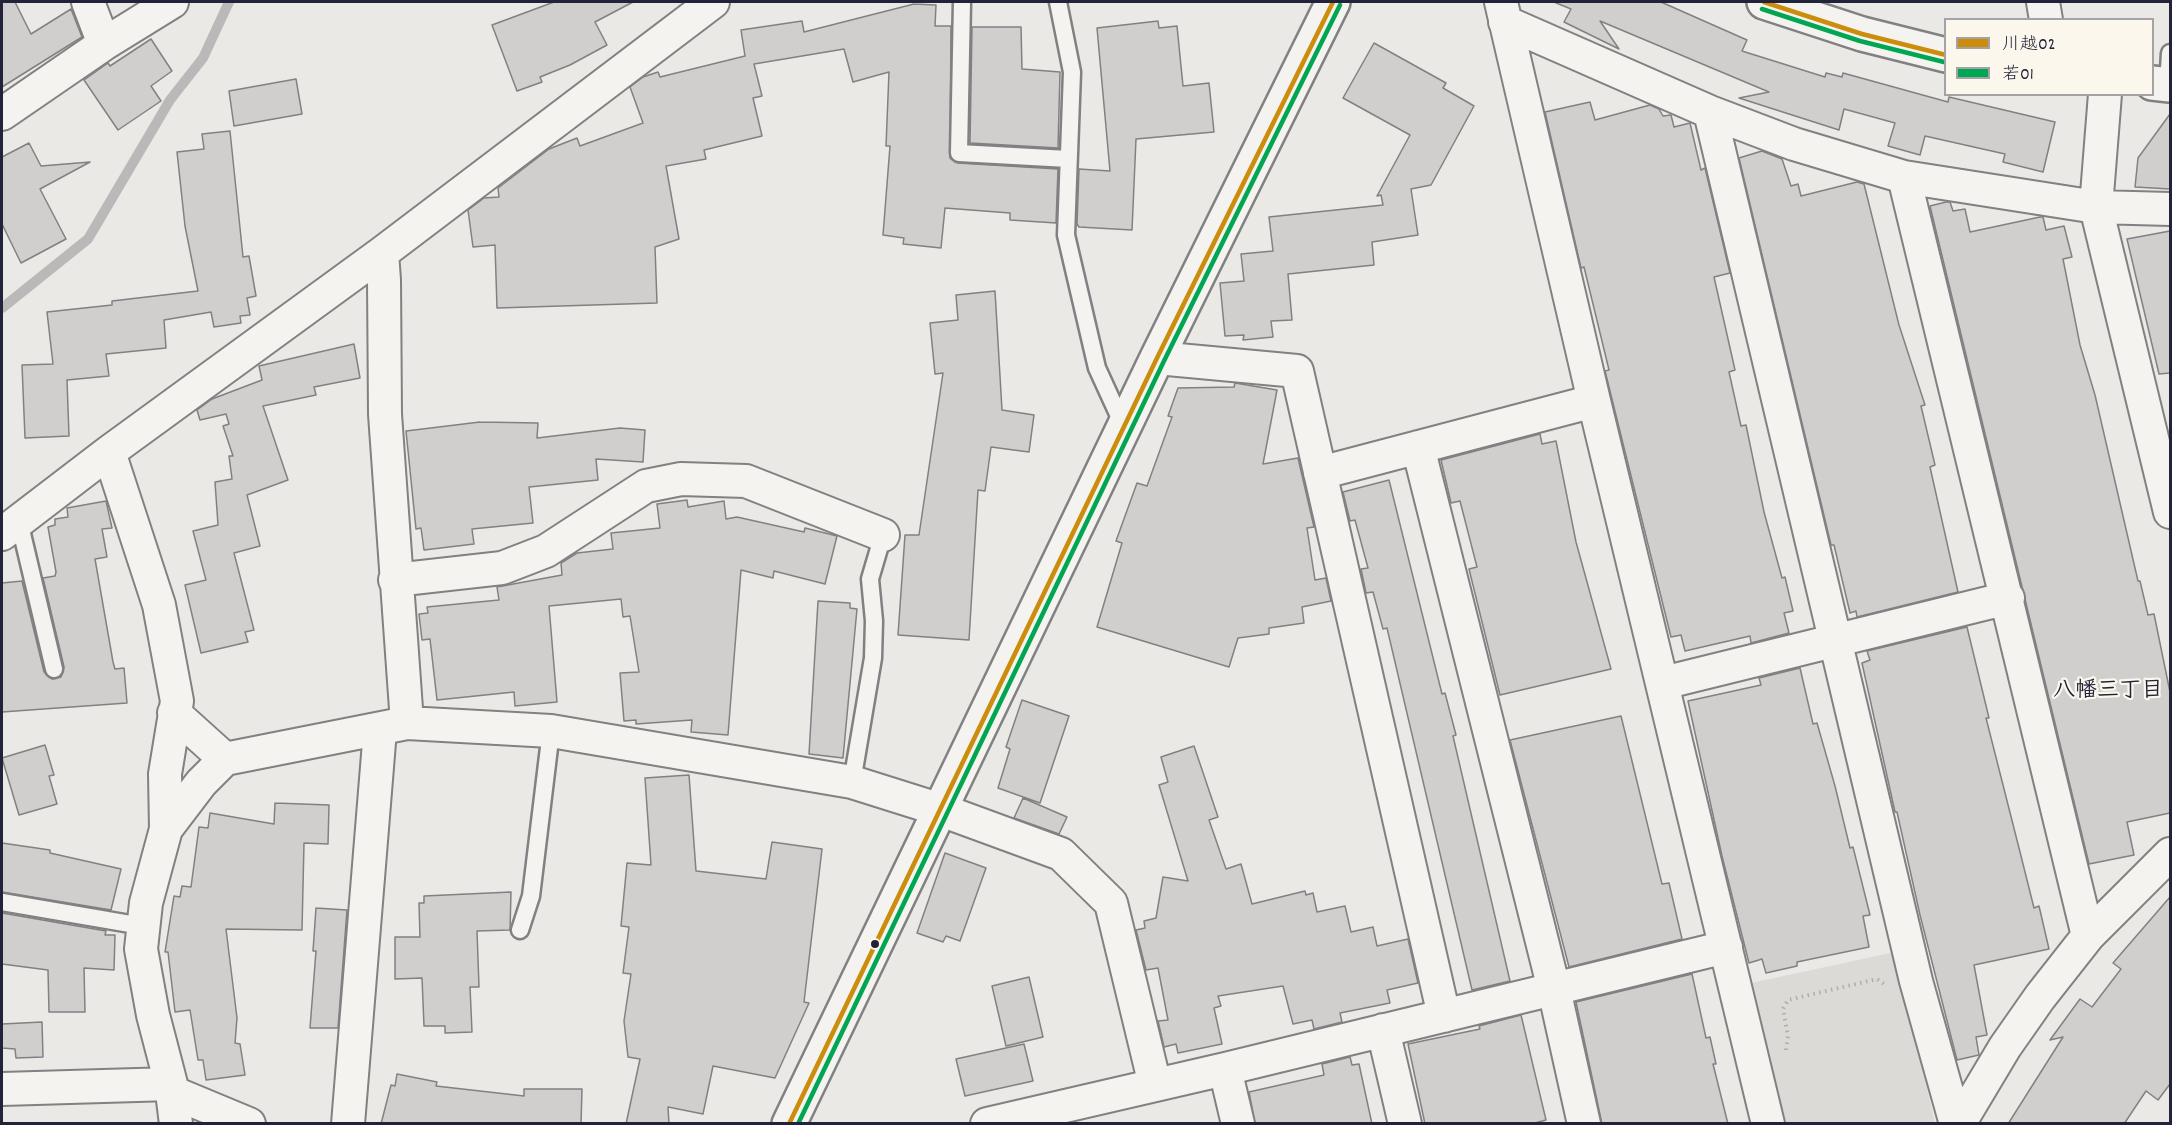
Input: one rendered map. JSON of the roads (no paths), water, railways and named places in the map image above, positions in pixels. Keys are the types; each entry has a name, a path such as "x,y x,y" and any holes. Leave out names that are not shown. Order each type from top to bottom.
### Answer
{"street":[{"path":"88,2 104,44"},
{"path":"2,114 104,44 172,2"},
{"path":"10,528 109,452 382,253 713,2"},
{"path":"789,1124 1157,358 1333,2"},
{"path":"1764,2 1862,34 1944,54"},
{"path":"2043,2 2046,18"},
{"path":"1503,12 1710,112 1794,144 1904,177 2096,207 2170,209"},
{"path":"1503,12 1768,1124"},
{"path":"2104,96 2096,207 2170,512"},
{"path":"1710,112 1916,981 1958,1124"},
{"path":"1904,177 2008,598 2088,936"},
{"path":"348,1124 394,727 395,580 385,414 382,253"},
{"path":"1157,358 1298,371 1444,1016"},
{"path":"1320,473 1594,401"},
{"path":"1418,447 1554,989 1584,1124"},
{"path":"109,452 159,605 177,701 165,774 166,829 142,926 144,972 172,1088 176,1124"},
{"path":"395,580 502,568 546,551 645,486 681,479 746,481 883,535"},
{"path":"1663,683 2008,598"},
{"path":"174,713 225,759"},
{"path":"166,829 201,783 225,759 394,727 551,731 852,782 940,810 1061,854 1111,903 1155,1085"},
{"path":"1958,1124 2005,1047 2088,936 2170,854"},
{"path":"987,1124 1225,1069 1726,947"},
{"path":"1383,1030 1405,1124"},
{"path":"1225,1069 1238,1124"},
{"path":"2,1089 172,1088 249,1124"}],"lane":[{"path":"962,2 959,153 1068,159"},
{"path":"1058,2 1072,72 1066,235 1097,368 1124,428"},
{"path":"10,528 54,669"},
{"path":"852,782 873,658 874,621 870,579 883,535"},
{"path":"520,930 531,896 551,731"},
{"path":"2,903 142,926"}],"waterway":[{"path":"2,308 88,239 170,100 203,58 229,2"}],"district":[{"name":"八幡三丁目","path":"2108,693"}]}
